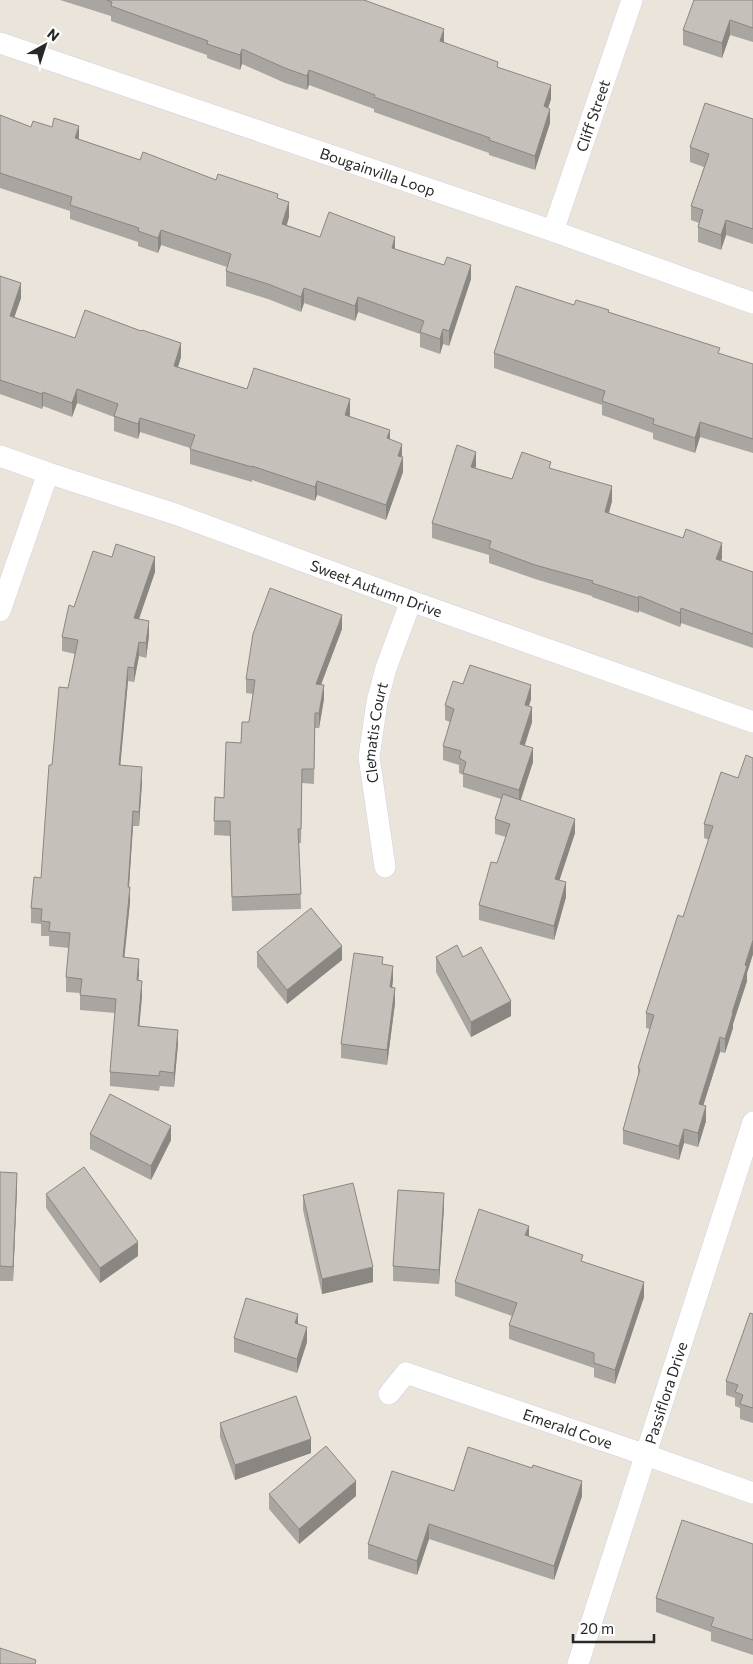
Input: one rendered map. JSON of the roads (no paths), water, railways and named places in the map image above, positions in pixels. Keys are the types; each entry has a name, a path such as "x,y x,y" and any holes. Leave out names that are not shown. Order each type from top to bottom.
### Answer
{"street":[{"name":"Cliff Street","path":"553,231 632,0"},
{"name":"Bougainvilla Loop","path":"0,43 553,231 753,303"},
{"name":"Sweet Autumn Drive","path":"0,456 175,514 411,601 753,722"},
{"path":"0,611 48,473"},
{"name":"Clematis Court","path":"385,867 369,757 377,702 386,668 411,601"},
{"name":"Passiflora Drive","path":"578,1664 753,1122"},
{"name":"Emerald Cove","path":"389,1394 406,1373 753,1493"}]}
